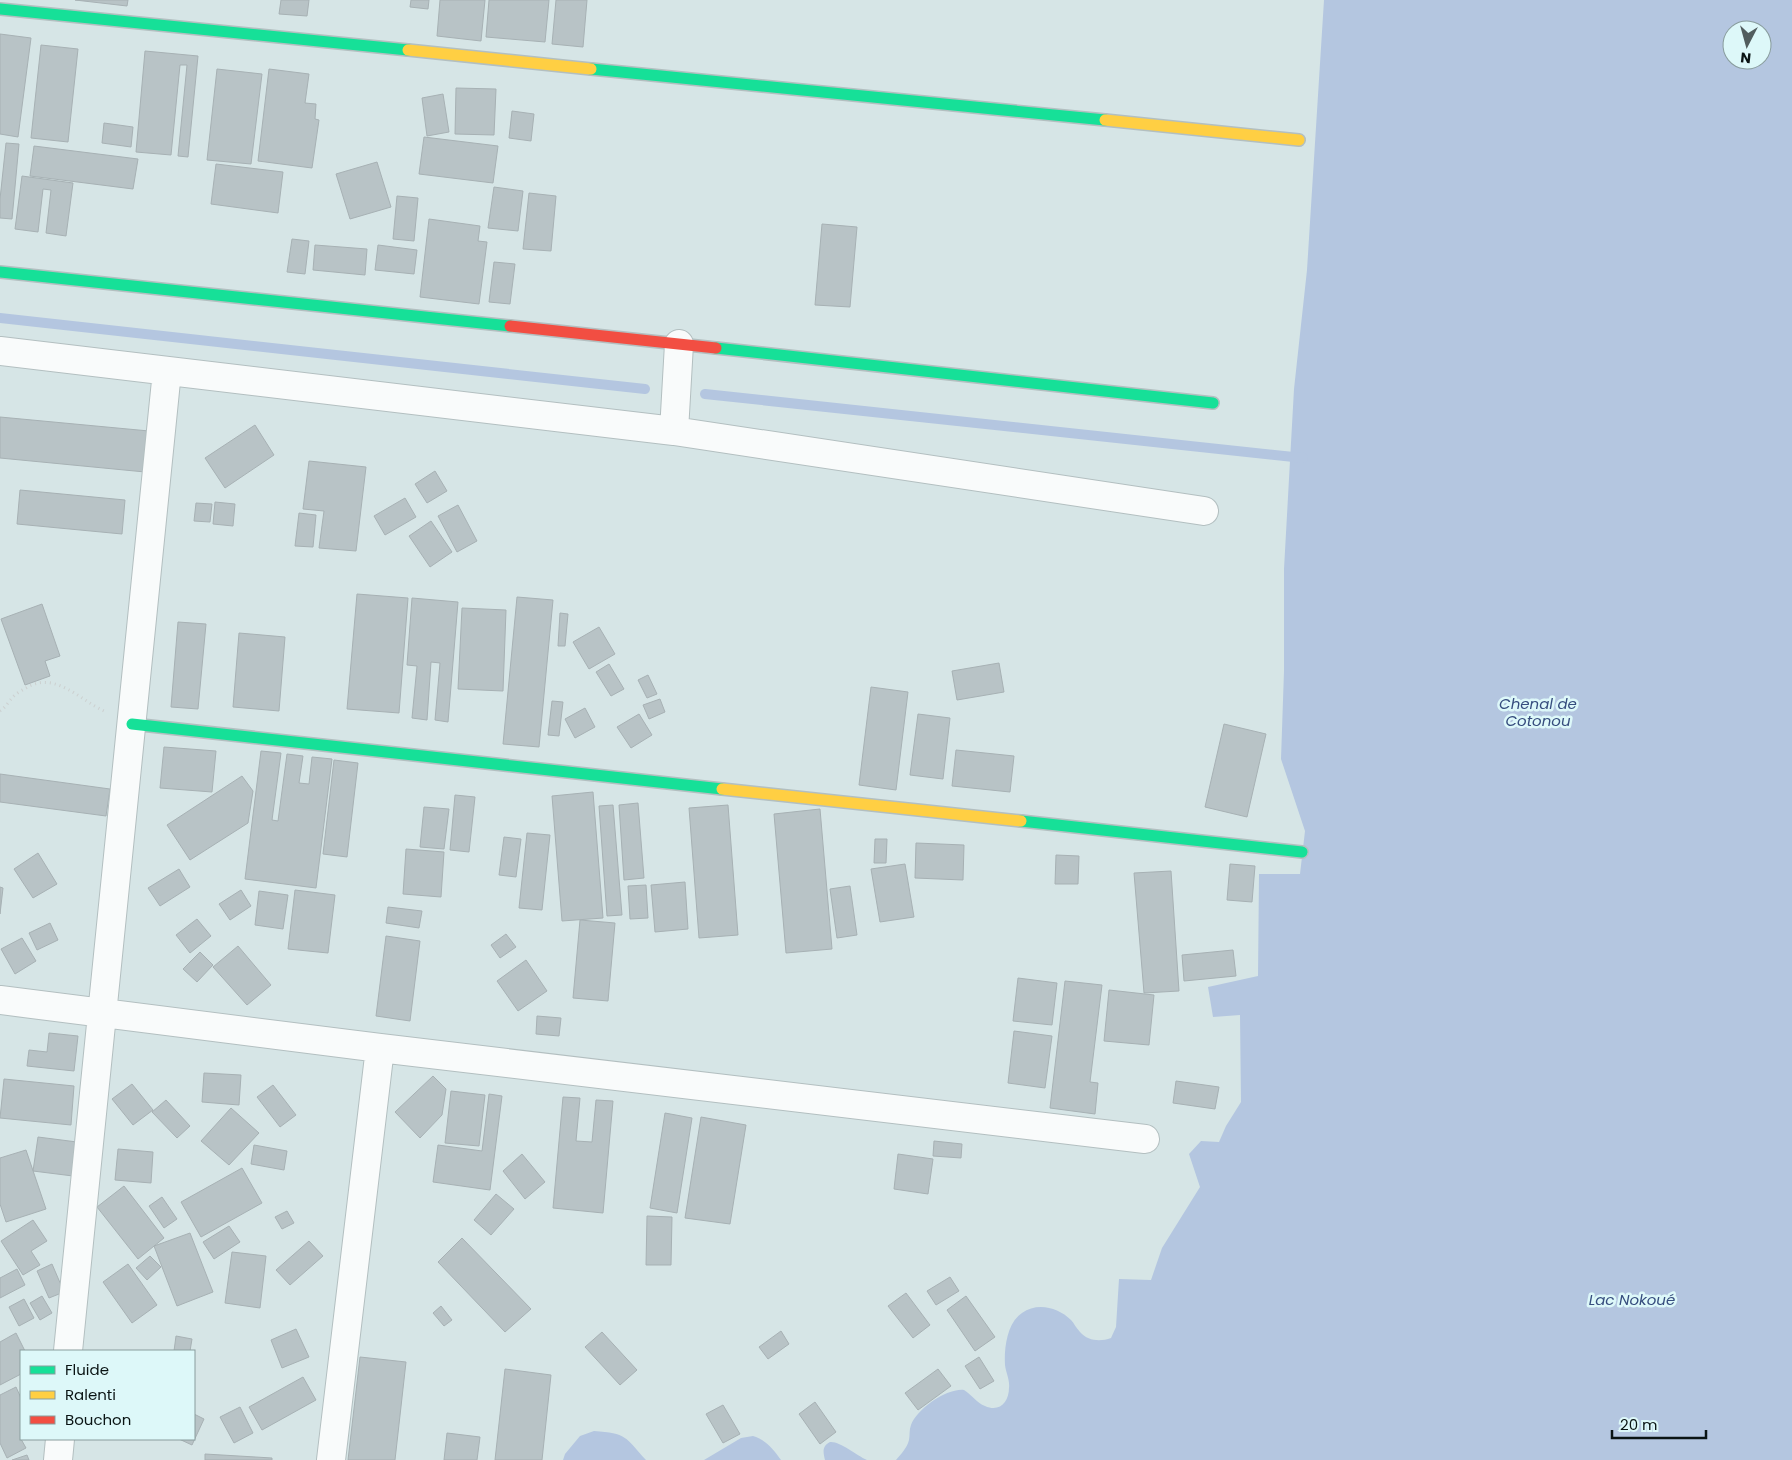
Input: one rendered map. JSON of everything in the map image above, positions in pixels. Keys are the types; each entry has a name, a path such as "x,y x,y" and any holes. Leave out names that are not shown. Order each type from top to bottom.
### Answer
{"street":[{"path":"0,9 1299,140"},
{"path":"0,272 1213,403"},
{"path":"674,431 679,344"},
{"path":"0,351 674,431 1204,511"},
{"path":"68,1350 167,371"},
{"path":"132,724 1302,852"},
{"path":"0,1000 380,1048 1144,1139"},
{"path":"331,1460 380,1048"},
{"path":"58,1460 60,1440"}],"path":[{"path":"0,711 14,696 32,684 40,682 55,683 81,696 99,709 132,724"}],"water":[{"name":"Chenal de Cotonou","path":"1324,0 1792,0 1792,1460 896,1460 908,1443 910,1427 914,1419 926,1406 941,1396 949,1392 964,1390 979,1403 990,1408 999,1407 1003,1404 1009,1393 1009,1382 1005,1365 1008,1336 1013,1323 1022,1313 1041,1307 1054,1309 1072,1321 1083,1335 1090,1339 1103,1340 1111,1338 1116,1327 1119,1279 1151,1280 1162,1248 1200,1187 1189,1154 1201,1141 1219,1142 1226,1126 1241,1102 1240,1015 1213,1017 1208,987 1258,976 1259,874 1300,874 1305,831 1281,759 1284,671 1284,569 1294,389 1307,270"},
{"path":"594,1431 619,1435 629,1441 646,1460 563,1460 565,1454 580,1436"},
{"path":"753,1436 769,1445 781,1460 704,1460 741,1438"},
{"path":"830,1442 843,1446 867,1460 825,1460 824,1450"}],"building":[{"path":"75,0 128,0 127,6"},
{"path":"281,0 309,0 307,16 279,14"},
{"path":"411,0 429,0 428,9 410,7"},
{"path":"440,0 485,0 481,41 437,36"},
{"path":"489,0 549,0 545,42 486,37"},
{"path":"556,0 587,0 583,47 552,44"},
{"path":"0,34 31,38 18,137 0,134"},
{"path":"41,45 78,49 68,142 31,138"},
{"path":"145,51 198,56 188,157 178,156 187,65 180,65 171,155 136,152"},
{"path":"217,69 262,74 251,164 207,160"},
{"path":"269,69 309,74 305,103 316,104 315,119 319,120 312,168 258,161"},
{"path":"456,88 496,89 494,135 455,134"},
{"path":"443,94 449,132 427,136 422,98"},
{"path":"512,111 534,114 531,141 509,138"},
{"path":"104,123 133,127 131,147 102,143"},
{"path":"424,137 498,146 493,183 419,174"},
{"path":"6,143 19,144 12,219 0,218 0,199"},
{"path":"34,146 138,159 133,189 30,176"},
{"path":"377,162 391,207 350,219 336,174"},
{"path":"216,164 283,172 278,213 211,204"},
{"path":"22,176 73,183 66,236 46,233 51,190 43,189 38,232 15,229"},
{"path":"494,187 523,191 518,231 488,228"},
{"path":"529,193 556,196 551,251 523,249"},
{"path":"397,196 418,198 414,241 393,239"},
{"path":"429,219 480,226 478,241 487,242 479,304 420,297"},
{"path":"822,224 857,227 850,307 815,305"},
{"path":"292,239 309,241 305,274 287,272"},
{"path":"315,245 367,249 365,275 313,270"},
{"path":"378,245 417,250 414,274 375,270"},
{"path":"494,262 515,264 510,304 489,302"},
{"path":"0,417 149,431 145,472 0,458"},
{"path":"255,425 274,455 225,488 205,458"},
{"path":"309,461 366,467 356,551 319,548 324,511 303,509"},
{"path":"435,471 447,491 427,503 415,484"},
{"path":"20,490 125,500 122,534 17,524"},
{"path":"405,498 416,517 385,535 374,516"},
{"path":"215,502 235,504 233,526 213,524"},
{"path":"196,503 212,504 210,522 194,521"},
{"path":"458,505 477,541 457,552 438,516"},
{"path":"299,513 316,515 313,547 295,546"},
{"path":"431,521 452,552 430,567 409,536"},
{"path":"357,594 408,598 399,713 347,709"},
{"path":"517,597 553,600 539,747 503,744"},
{"path":"412,598 458,602 448,722 435,720 440,663 431,662 427,720 412,718 417,666 407,665"},
{"path":"42,604 60,656 45,661 50,676 25,685 1,619"},
{"path":"462,608 506,610 503,691 458,689"},
{"path":"560,613 568,614 565,646 558,646"},
{"path":"178,622 206,624 198,709 171,707"},
{"path":"599,627 615,654 589,669 573,642"},
{"path":"239,633 285,637 279,711 233,707"},
{"path":"999,663 1004,692 957,700 952,671"},
{"path":"609,664 624,689 611,696 596,672"},
{"path":"648,675 657,694 647,698 638,680"},
{"path":"871,687 908,692 896,790 859,785"},
{"path":"660,699 665,712 649,719 643,705"},
{"path":"552,701 563,702 559,736 548,735"},
{"path":"585,708 595,727 575,738 565,719"},
{"path":"639,714 652,735 631,748 617,727"},
{"path":"918,714 950,718 943,779 910,775"},
{"path":"1224,724 1266,734 1247,817 1205,807"},
{"path":"164,747 216,751 212,792 160,788"},
{"path":"956,750 1014,756 1010,792 952,786"},
{"path":"261,751 281,753 272,820 278,821 287,754 303,756 299,783 309,784 312,757 332,759 316,888 245,879"},
{"path":"334,760 358,763 347,857 323,854"},
{"path":"0,774 110,789 106,816 0,802"},
{"path":"242,776 253,791 248,823 190,860 167,825"},
{"path":"593,792 603,918 562,921 552,796"},
{"path":"455,795 475,797 469,852 450,850"},
{"path":"638,803 644,878 624,880 619,805"},
{"path":"613,805 622,915 607,916 599,806"},
{"path":"728,805 738,935 699,938 689,808"},
{"path":"424,807 449,809 444,849 420,847"},
{"path":"820,809 832,949 786,953 774,814"},
{"path":"527,833 550,835 542,910 519,908"},
{"path":"504,837 521,839 516,877 499,875"},
{"path":"875,839 887,839 886,863 874,863"},
{"path":"916,843 964,845 963,880 915,878"},
{"path":"406,849 444,852 441,897 403,894"},
{"path":"38,853 57,884 33,898 14,869"},
{"path":"1056,855 1079,856 1078,884 1055,884"},
{"path":"905,864 914,917 880,922 871,869"},
{"path":"1230,864 1255,866 1252,902 1227,900"},
{"path":"179,869 190,887 160,906 148,888"},
{"path":"1171,871 1179,991 1144,993 1134,873"},
{"path":"685,882 688,929 655,932 651,885"},
{"path":"646,885 648,918 630,919 628,886"},
{"path":"850,886 857,935 837,938 830,889"},
{"path":"0,887 3,888 0,914"},
{"path":"241,890 251,906 230,920 219,904"},
{"path":"295,890 335,895 328,953 288,949"},
{"path":"259,891 288,895 283,929 255,925"},
{"path":"388,907 422,911 419,928 386,923"},
{"path":"197,919 211,936 190,953 176,935"},
{"path":"580,920 615,923 608,1001 573,998"},
{"path":"50,923 58,940 37,950 29,933"},
{"path":"506,934 516,947 500,958 491,945"},
{"path":"386,936 420,941 410,1021 376,1016"},
{"path":"22,938 36,961 15,974 1,949"},
{"path":"238,946 271,985 247,1005 213,967"},
{"path":"1233,950 1236,976 1184,981 1182,955"},
{"path":"200,952 213,965 197,982 183,969"},
{"path":"526,960 547,991 518,1011 497,981"},
{"path":"1018,978 1057,983 1052,1025 1013,1021"},
{"path":"1065,981 1102,985 1090,1082 1098,1083 1095,1114 1050,1108"},
{"path":"1109,990 1154,995 1149,1045 1104,1041"},
{"path":"537,1016 561,1018 559,1036 536,1034"},
{"path":"1014,1031 1052,1036 1045,1088 1008,1083"},
{"path":"49,1033 78,1036 74,1071 27,1066 29,1050 47,1052"},
{"path":"204,1073 241,1075 239,1105 202,1102"},
{"path":"433,1076 446,1089 442,1115 420,1138 395,1112"},
{"path":"4,1079 74,1086 71,1125 0,1118"},
{"path":"1176,1081 1219,1087 1215,1109 1173,1103"},
{"path":"132,1084 153,1110 133,1125 112,1099"},
{"path":"273,1085 296,1115 280,1127 257,1097"},
{"path":"451,1091 485,1095 479,1146 445,1143"},
{"path":"489,1094 502,1096 490,1190 433,1182 438,1145 482,1151"},
{"path":"563,1097 580,1098 576,1141 592,1142 596,1100 613,1101 603,1213 553,1208"},
{"path":"166,1100 190,1126 177,1138 152,1112"},
{"path":"231,1108 259,1133 229,1165 201,1141"},
{"path":"665,1113 692,1118 677,1213 650,1208"},
{"path":"701,1117 746,1125 730,1224 685,1218"},
{"path":"38,1137 77,1142 73,1176 33,1171"},
{"path":"934,1141 962,1144 961,1158 933,1156"},
{"path":"254,1145 287,1151 284,1170 251,1164"},
{"path":"118,1149 153,1152 151,1183 115,1180"},
{"path":"26,1150 46,1209 6,1222 0,1204 0,1158"},
{"path":"522,1154 545,1182 525,1199 503,1171"},
{"path":"898,1154 933,1159 928,1194 894,1189"},
{"path":"242,1168 262,1203 201,1237 181,1202"},
{"path":"124,1186 164,1238 138,1259 97,1207"},
{"path":"496,1194 514,1209 491,1235 474,1220"},
{"path":"162,1197 177,1219 164,1228 149,1206"},
{"path":"287,1211 294,1223 282,1229 275,1217"},
{"path":"647,1216 672,1217 671,1265 646,1265"},
{"path":"33,1220 47,1241 31,1251 40,1265 23,1275 1,1241"},
{"path":"229,1226 240,1242 214,1259 203,1242"},
{"path":"190,1233 213,1292 177,1306 154,1246"},
{"path":"462,1238 531,1309 505,1332 438,1262"},
{"path":"309,1241 323,1256 290,1285 276,1270"},
{"path":"232,1252 266,1256 260,1308 225,1303"},
{"path":"150,1256 161,1267 147,1280 136,1268"},
{"path":"52,1264 64,1292 49,1298 37,1271"},
{"path":"128,1264 157,1305 132,1323 103,1282"},
{"path":"17,1269 25,1285 0,1298 0,1278"},
{"path":"950,1277 959,1291 936,1305 927,1291"},
{"path":"906,1293 930,1325 913,1338 888,1306"},
{"path":"42,1296 52,1313 40,1320 30,1303"},
{"path":"966,1296 995,1337 975,1351 947,1310"},
{"path":"24,1299 34,1318 19,1326 9,1307"},
{"path":"441,1306 452,1320 444,1326 433,1313"},
{"path":"296,1329 309,1357 282,1368 271,1340"},
{"path":"781,1331 789,1344 768,1359 759,1347"},
{"path":"602,1332 637,1370 620,1385 585,1347"},
{"path":"16,1333 24,1350 20,1350 20,1375 0,1385 0,1342"},
{"path":"176,1336 192,1339 190,1350 174,1350"},
{"path":"360,1357 406,1362 395,1460 348,1460"},
{"path":"979,1357 994,1381 980,1389 965,1366"},
{"path":"505,1369 551,1375 542,1460 495,1460"},
{"path":"938,1369 951,1386 918,1410 905,1393"},
{"path":"303,1377 316,1400 262,1430 249,1407"},
{"path":"16,1387 20,1396 20,1440 26,1448 7,1458 0,1443 0,1395"},
{"path":"815,1402 836,1432 820,1444 799,1414"},
{"path":"723,1405 740,1434 723,1443 706,1414"},
{"path":"240,1407 253,1433 234,1443 220,1417"},
{"path":"195,1414 204,1419 195,1438"},
{"path":"447,1433 480,1437 477,1460 444,1460"},
{"path":"181,1440 194,1440 192,1445"},
{"path":"205,1454 272,1458 272,1460 205,1460"},
{"path":"27,1455 29,1460 12,1460"}],"waterway":[{"path":"0,318 645,389"},
{"path":"705,394 1303,458"}],"traffic: fast":[{"path":"0,9 408,50"},
{"path":"591,69 1105,120"},
{"path":"0,272 510,326"},
{"path":"716,348 1213,403"},
{"path":"132,724 722,789"},
{"path":"1021,821 1302,852"}],"traffic: slow":[{"path":"408,50 591,69"},
{"path":"1105,120 1299,140"},
{"path":"722,789 1021,821"}],"traffic: jam":[{"path":"510,326 716,348"}],"water label":[{"name":"Lac Nokoué","path":"1632,1300"}]}
